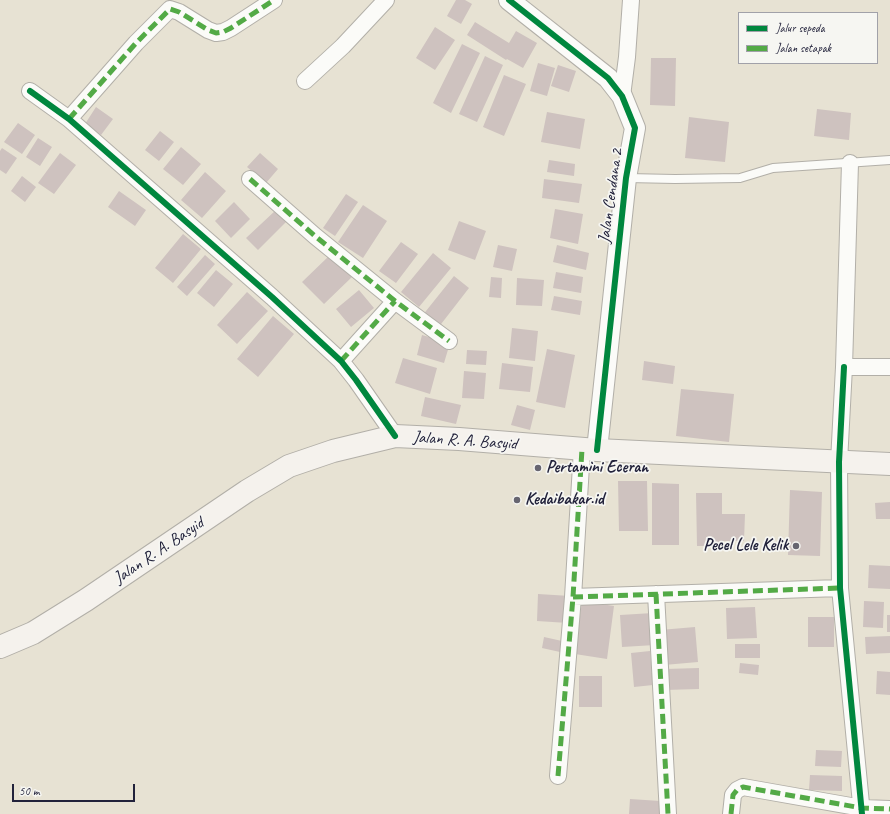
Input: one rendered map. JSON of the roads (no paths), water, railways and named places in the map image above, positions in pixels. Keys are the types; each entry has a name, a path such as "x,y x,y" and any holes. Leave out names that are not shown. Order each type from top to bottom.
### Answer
{"main road":[{"name":"Jalan R. A. Basyid","path":"0,647 33,633 86,600 247,491 289,466 333,451 395,436 459,439 589,450 890,464"}],"street":[{"path":"69,119 136,43 170,10 179,12 208,30 216,33 223,32 231,28 274,0"},
{"path":"305,81 344,46 386,0"},
{"name":"Jalan Cendana 2","path":"509,0 608,78 622,96 635,128 626,178 589,450"},
{"path":"622,96 627,57 631,0"},
{"path":"30,91 69,119 272,297 341,361 395,436"},
{"path":"850,163 844,367 838,462 840,588 862,811"},
{"path":"250,179 315,236 395,301 449,341"},
{"path":"341,361 395,301"},
{"path":"844,367 890,367"},
{"path":"558,776 573,597 589,450"},
{"path":"573,597 840,588"},
{"path":"656,594 668,814"},
{"path":"731,814 733,795 737,790 743,787 862,811 890,809"}],"lane":[{"path":"626,178 740,178 773,168 890,160"}],"place":[{"name":"Pertamini Eceran","path":"538,468"},
{"name":"Kedaibakar.id","path":"517,500"},
{"name":"Pecel Lele Kelik","path":"796,546"}]}
